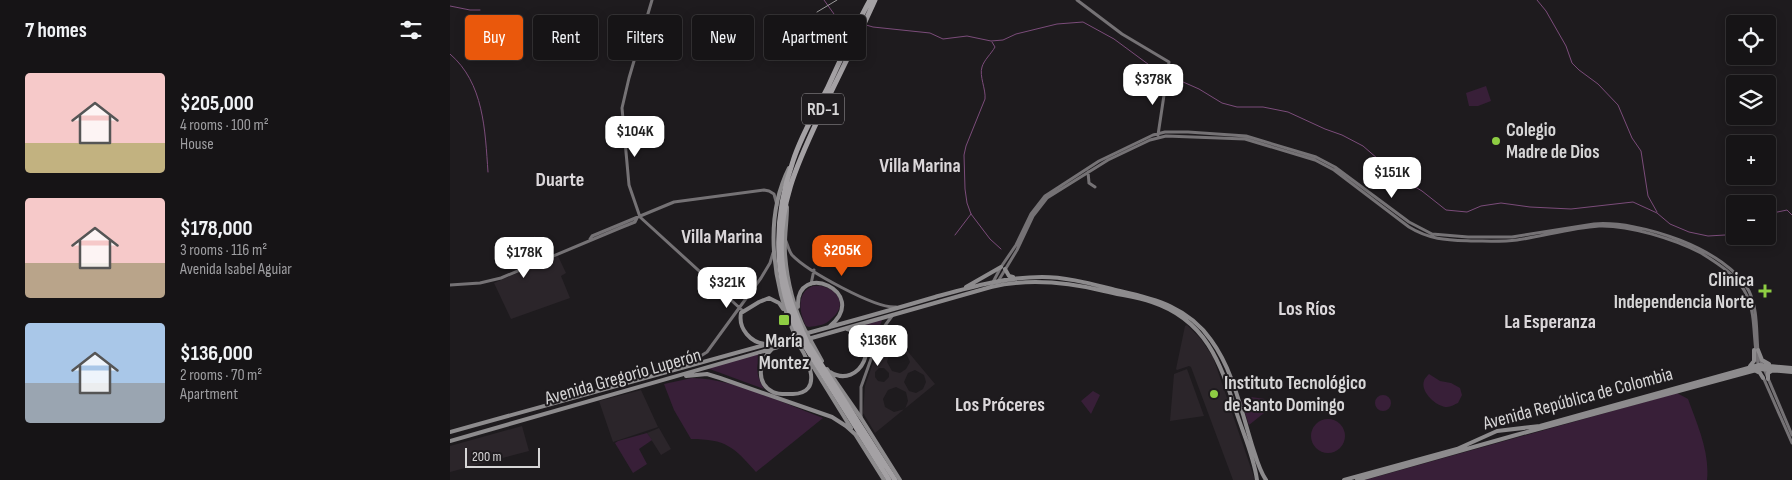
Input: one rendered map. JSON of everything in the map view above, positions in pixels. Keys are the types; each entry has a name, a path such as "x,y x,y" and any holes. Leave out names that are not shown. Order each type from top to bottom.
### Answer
{"highway":[{"name":"RD-1","path":"863,15 869,0"},
{"name":"RD-1","path":"865,15 876,0"},
{"name":"RD-1","path":"842,60 793,159 784,189 779,224 778,255 784,284 800,334 889,480"},
{"name":"RD-1","path":"784,284 782,240 784,207 799,160 844,60"},
{"path":"784,284 794,300"},
{"name":"RD-1","path":"805,342 895,480"}],"main road":[{"path":"652,0 622,108 629,185 639,218 741,309"},
{"path":"1078,0 1122,34 1169,62 1158,136"},
{"path":"1017,246 1035,206 1052,190 1099,161 1158,136 1179,135 1245,139 1315,160 1334,170 1410,227 1435,239 1512,240 1600,226 1620,228 1671,240 1713,260 1740,284 1751,307 1756,350 1761,367 1792,435"},
{"path":"994,284 1042,203 1061,189 1119,154 1158,136"},
{"path":"679,369 707,352 741,309 770,263 781,187 793,159"},
{"path":"1088,172 1087,178 1089,183 1095,187"},
{"path":"450,285 480,283 496,279 590,239 592,236 607,232 633,218 639,218 674,202 769,190 774,194 777,206"},
{"path":"788,195 785,254 794,300 799,315"},
{"path":"786,241 794,257 822,275 867,300 883,306 902,306"},
{"path":"774,245 778,282 786,314"},
{"path":"1003,268 1009,276 1015,278"},
{"path":"959,290 1003,268"},
{"path":"811,284 814,270"},
{"path":"820,283 822,275"},
{"path":"994,284 1015,278 1043,277 1072,280 1137,294 1168,304 1189,317 1205,332 1224,361 1264,479"},
{"path":"800,334 828,328 959,290 994,284 1038,281 1078,284 1153,302 1185,319 1204,338 1220,364 1257,480"},
{"path":"800,334 798,295 803,288 811,284 820,283 833,287 840,294 841,308 838,317 828,328"},
{"name":"Avenida Gregorio Luperón","path":"450,441 774,348 805,342 994,284"},
{"path":"741,309 769,298 779,303 800,334"},
{"path":"741,309 740,316 746,333 758,343 768,344"},
{"path":"861,418 860,393 868,366 884,325 895,313"},
{"path":"827,368 834,374 844,376 854,372 866,358 867,350 862,338 852,330 840,330"},
{"name":"Avenida Gregorio Luperón","path":"450,432 800,334"},
{"path":"774,348 765,358 760,369 765,385 777,393 798,394 807,388 812,376 805,342"},
{"path":"805,342 827,368 900,480"},
{"path":"1748,368 1754,361 1756,350"},
{"path":"1756,350 1762,360 1774,368 1769,371 1766,378"},
{"path":"808,360 884,480"},
{"path":"863,363 868,366"},
{"name":"Avenida República de Colombia","path":"1357,480 1489,444 1503,438 1754,371 1761,367"},
{"name":"Avenida República de Colombia","path":"1344,480 1457,449 1500,430 1540,426 1748,368 1792,368"},
{"name":"Avenida República de Colombia","path":"1774,368 1792,372"},
{"path":"1754,371 1759,372 1766,378 1792,443"},
{"path":"664,380 707,374 832,417 856,435"},
{"path":"1500,430 1498,436 1503,438"},
{"path":"1489,444 1494,438 1490,434"}],"shaded area":[{"path":"1486,86 1491,101 1478,106 1469,106 1466,93"},
{"path":"535,236 545,258 530,264 524,247 533,244 531,239"},
{"path":"558,256 566,273 561,276 570,298 511,319 494,283"},
{"path":"813,286 821,286 833,291 840,301 840,307 827,323 809,327 806,326 804,321 800,303 804,293"},
{"path":"883,318 870,350 863,335 853,327"},
{"name":"Instituto Tecnológico de Santo Domingo","path":"1187,325 1200,338 1213,357 1255,480 1233,480 1191,367 1176,369 1185,326"},
{"path":"889,329 935,384 905,408 908,401 906,392 896,387 888,390 883,399 885,407 894,412 904,409 875,433 863,413 865,386 873,363","holes":["898,350 907,355 910,362 906,369 900,373 892,371 887,362 889,355","879,368 884,368 889,373 889,377 884,382 878,381 875,377 875,372","915,370 924,375 926,382 923,389 916,393 909,391 904,382 908,373"]},
{"path":"762,353 757,371 764,389 707,368"},
{"path":"1187,369 1204,416 1170,421 1174,374"},
{"path":"1429,374 1440,381 1451,383 1460,388 1462,395 1458,403 1448,407 1434,402 1430,398 1423,385"},
{"path":"692,378 709,379 742,387 823,418 756,472 741,456 728,446 703,439 691,439 674,410 664,384"},
{"path":"641,390 658,427 613,442 599,401"},
{"path":"1093,391 1100,395 1091,414 1081,401"},
{"path":"1677,393 1688,399 1699,428 1707,459 1707,480 1365,480"},
{"path":"1383,395 1389,397 1391,403 1389,409 1383,411 1377,409 1375,403 1377,397"},
{"path":"1251,397 1265,399 1269,409 1249,425 1241,401 1247,403"},
{"path":"1328,419 1340,424 1345,436 1340,448 1328,453 1316,448 1311,436 1316,424"},
{"path":"522,426 529,451 450,472 450,446"},
{"path":"659,428 671,449 661,455 647,433"},
{"path":"647,433 652,440 639,449 647,464 633,473 615,443"}],"waterway":[{"path":"824,0 835,15"},
{"path":"1537,0 1546,11 1566,46 1572,63 1598,84 1618,105 1632,138 1641,151 1648,196 1657,212"},
{"path":"450,6 480,10"},
{"path":"866,25 930,33 943,39 967,36 991,41 1003,40 1016,34 1057,24 1083,22 1114,39 1156,70 1199,89 1222,103 1237,107 1263,107 1288,112 1342,135 1363,146 1400,178 1422,191 1446,210 1467,212 1481,206 1501,203 1530,207 1571,209 1633,202 1657,213 1670,224 1689,232 1708,236 1726,235"},
{"path":"992,42 995,47 984,62 981,71 985,99 964,155 965,189 971,214 990,239 1001,249"},
{"path":"450,54 470,79 481,108 488,172"},
{"path":"1776,212 1787,210 1792,215"},
{"path":"955,235 971,214"}],"railway":[{"path":"817,12 837,0"}],"place":[{"name":"Colegio Madre de Dios","path":"1496,141"},
{"name":"Clinica Independencia Norte","path":"1765,291"},
{"name":"María Montez","path":"784,320"},
{"name":"Instituto Tecnológico de Santo Domingo","path":"1214,394"}],"district":[{"name":"Villa Marina","path":"920,166"},
{"name":"Duarte","path":"560,180"},
{"name":"Villa Marina","path":"722,237"},
{"name":"Los Ríos","path":"1307,309"},
{"name":"La Esperanza","path":"1550,322"},
{"name":"Los Próceres","path":"1000,405"}]}
